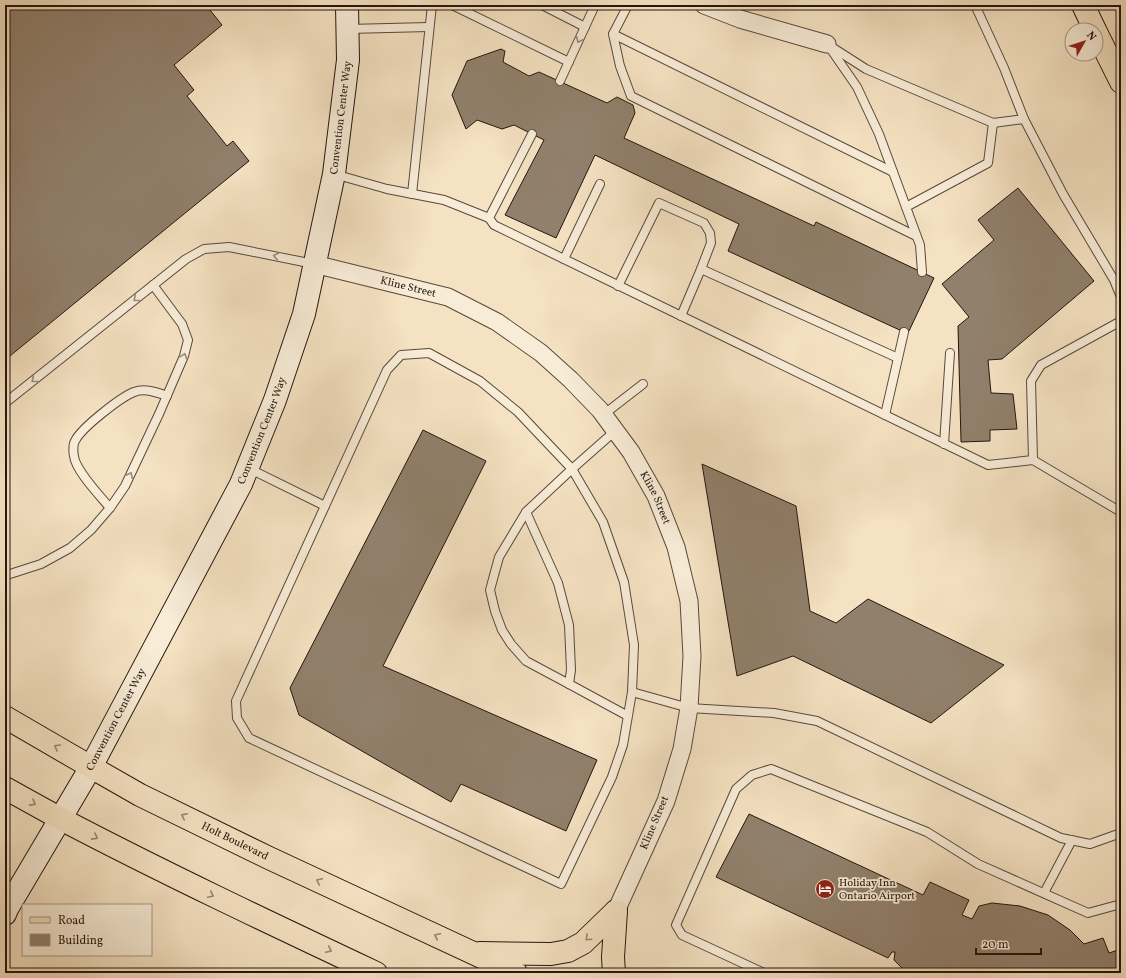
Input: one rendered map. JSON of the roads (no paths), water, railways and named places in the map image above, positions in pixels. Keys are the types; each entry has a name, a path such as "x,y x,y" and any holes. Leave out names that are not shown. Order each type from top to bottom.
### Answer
{"main road":[{"path":"1083,5 1092,22"},
{"path":"1104,47 1121,82"},
{"name":"Holt Boulevard","path":"5,716 140,795 262,855 516,973"},
{"path":"5,788 107,843 376,973"},
{"path":"472,952 551,954 568,951 583,943 616,911"},
{"path":"614,973 613,957 616,911"}],"street":[{"name":"Convention Center Way","path":"5,914 91,766 240,484 275,400 304,314 334,174 348,60 347,5"},
{"path":"704,5 740,19 827,44"},
{"name":"Kline Street","path":"314,264 448,297 497,322 541,353 571,380 603,415 630,452 656,496 676,547 689,601 692,656 689,708 682,750 666,801 616,911"}],"lane":[{"path":"412,194 432,5"},
{"path":"452,5 569,62"},
{"path":"542,5 585,27"},
{"path":"560,81 595,5"},
{"path":"628,5 613,34 620,66 631,96 916,236"},
{"path":"974,5 1004,68 1024,119 1063,194 1114,280 1121,298"},
{"path":"347,29 429,27"},
{"path":"613,34 893,172"},
{"path":"827,44 866,69 993,123 1024,119"},
{"path":"827,44 857,87 879,134 920,245 922,272"},
{"path":"906,207 988,164 993,123"},
{"path":"489,218 532,134"},
{"path":"334,174 387,189 444,200 489,218 494,225 988,465 1033,460 1121,512"},
{"path":"564,259 600,184"},
{"path":"618,286 659,203 704,223 710,233 712,243 681,316"},
{"path":"5,403 186,259 204,249 229,247 314,264"},
{"path":"702,269 898,358"},
{"path":"5,575 41,564 70,548 91,530 110,508 125,486 167,396 184,356 188,340 182,324 153,285"},
{"path":"1033,460 1032,381 1041,365 1121,321"},
{"path":"885,415 904,332"},
{"path":"429,353 480,381 518,412 572,469 603,522 624,582 634,645 632,692 623,745 612,777 561,884 249,738 237,718 236,701 387,370 401,355 429,353"},
{"path":"944,444 950,353"},
{"path":"603,415 643,384"},
{"path":"110,508 83,476 74,457 74,442 82,431 118,400 135,391 151,390 167,396"},
{"path":"615,431 526,512 499,557 490,590 495,611 502,630 526,661 628,716"},
{"path":"247,468 325,506"},
{"path":"526,512 558,583 569,625 571,670 570,684"},
{"path":"632,692 689,708 774,713 817,721 1061,838 1090,844 1121,832"},
{"path":"764,973 682,935 676,925 736,790 752,775 771,769 927,832 978,864 1088,913 1121,904"},
{"path":"1044,893 1072,840"}],"place":[{"name":"Holiday Inn Ontario Airport","path":"825,889"}]}
